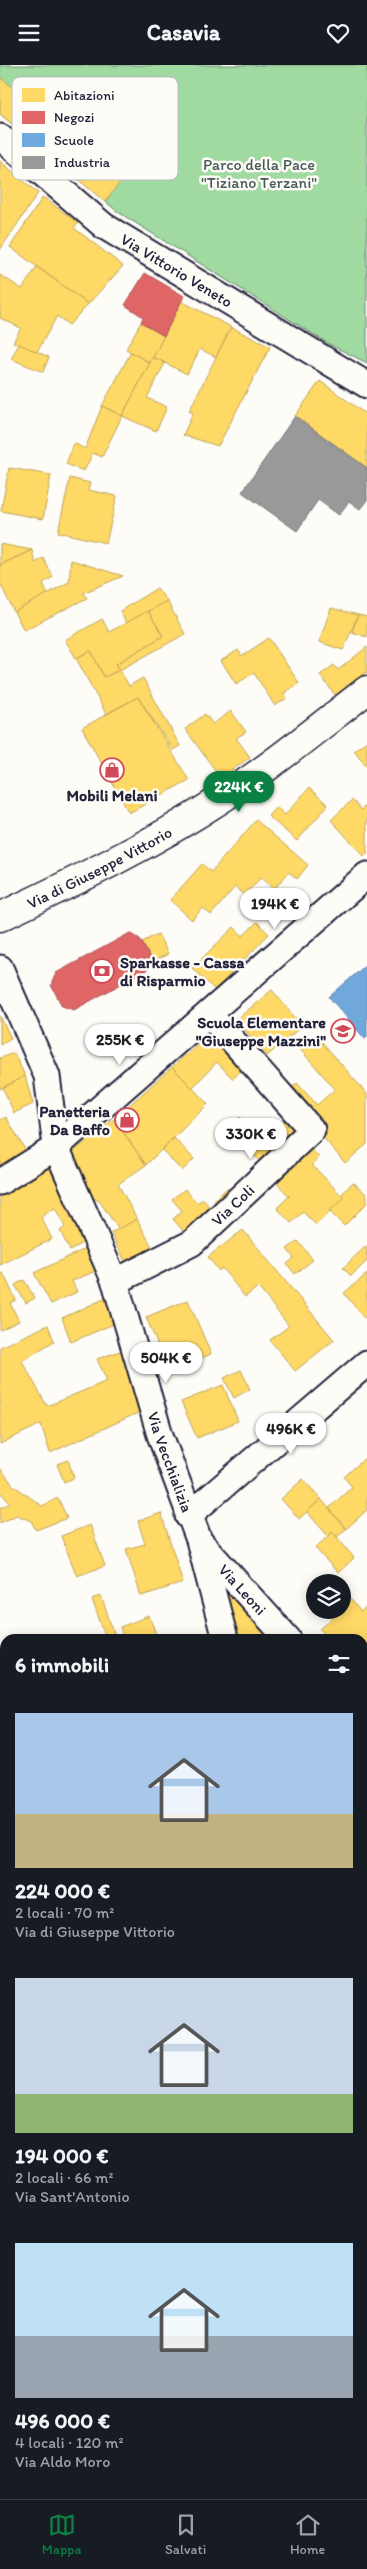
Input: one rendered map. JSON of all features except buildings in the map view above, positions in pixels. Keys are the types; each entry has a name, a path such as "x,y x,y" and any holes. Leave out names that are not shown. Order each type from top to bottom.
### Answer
{"main road":[{"name":"Via di Giuseppe Vittorio","path":"0,917 94,872 187,821 264,769 367,690"}],"street":[{"name":"Via Vittorio Veneto","path":"0,137 12,147"},
{"name":"Via Vittorio Veneto","path":"50,180 104,226 367,385"},
{"path":"0,1182 56,1147 367,875"},
{"name":"Via Vecchializia","path":"0,968 47,1076 56,1147 115,1282 160,1435 188,1516 199,1540 224,1634"},
{"name":"Via Coli","path":"115,1282 192,1243 312,1130 210,1014"},
{"path":"188,1516 367,1363"},
{"name":"Via Leoni","path":"199,1540 284,1634"}],"green space":[{"name":"Parco della Pace \"Tiziano Terzani\"","path":"0,65 367,65 367,363 327,343 118,212 79,180 178,180 178,77 12,77 12,124 0,114"}],"place":[{"name":"Mobili Melani","path":"112,770"},
{"name":"Sparkasse - Cassa di Risparmio","path":"102,971"},
{"name":"Scuola Elementare \"Giuseppe Mazzini\"","path":"343,1031"},
{"name":"Panetteria Da Baffo","path":"127,1120"}]}
